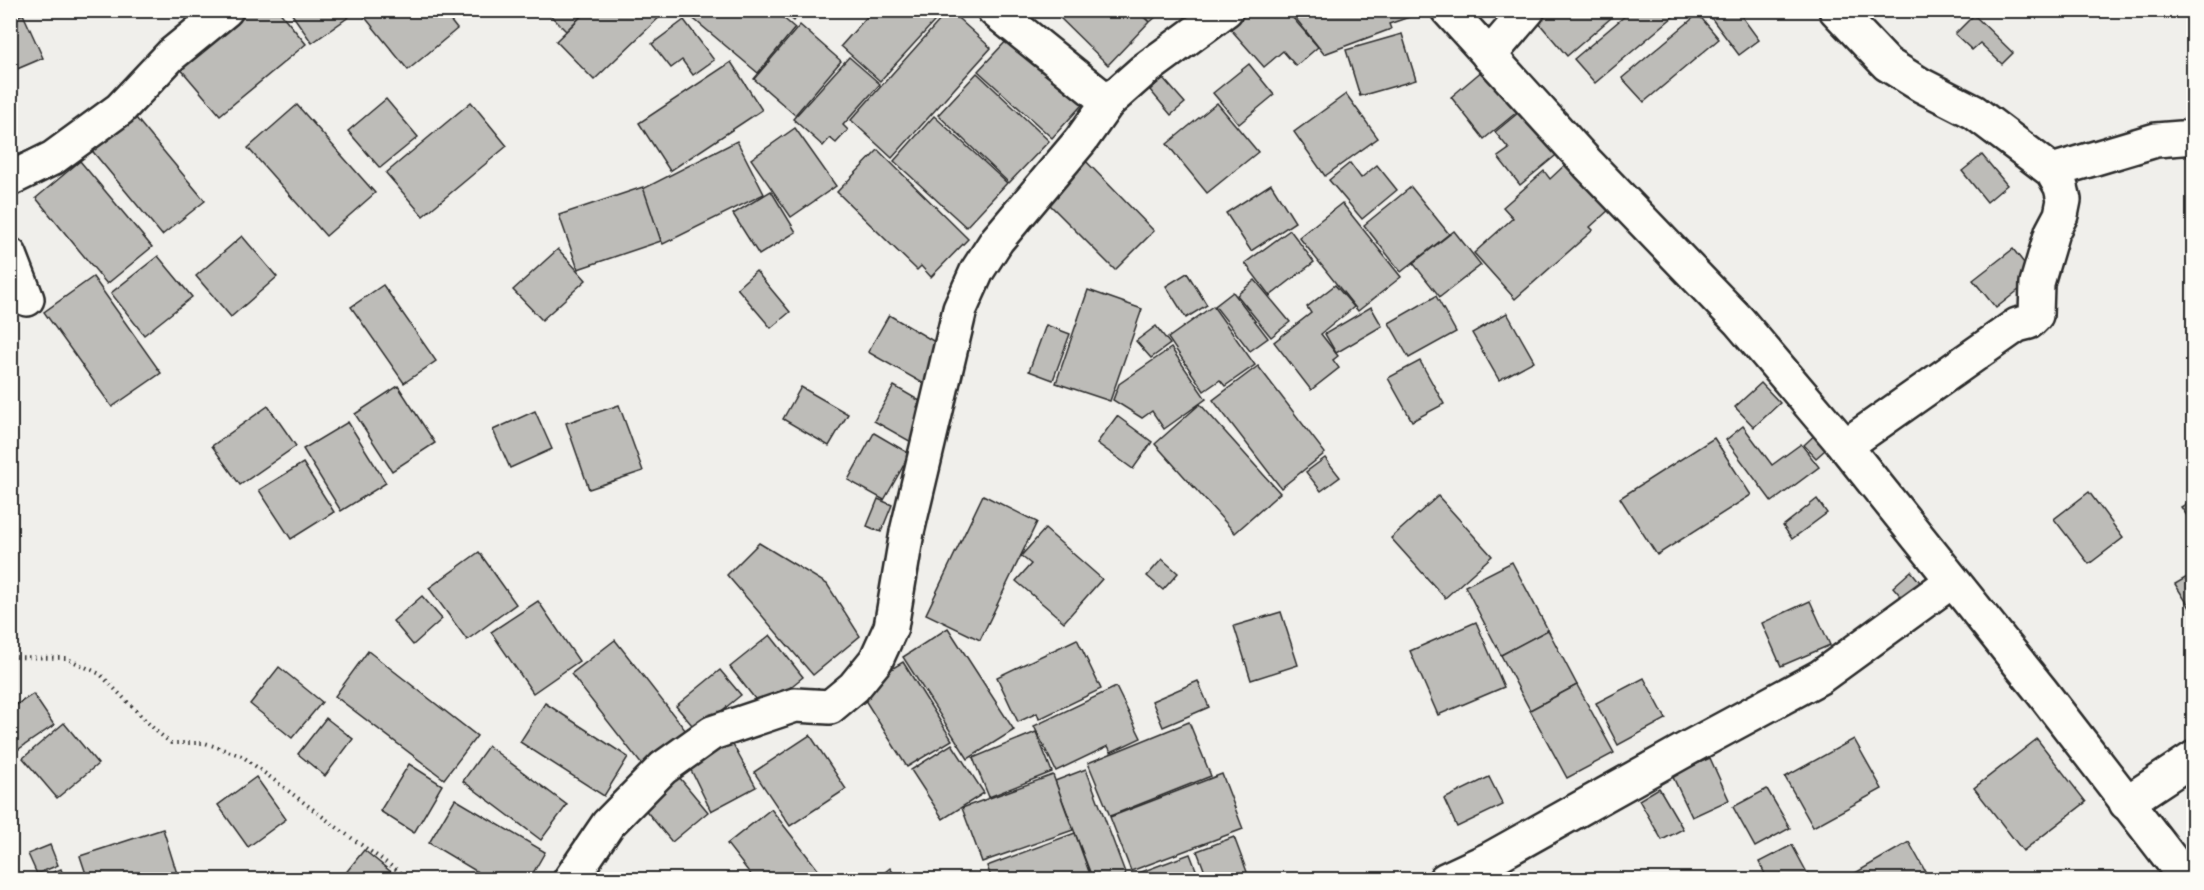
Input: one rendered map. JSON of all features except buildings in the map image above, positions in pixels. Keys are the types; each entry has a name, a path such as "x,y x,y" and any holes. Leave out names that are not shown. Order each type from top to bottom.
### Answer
{"street":[{"path":"10,179 53,158 120,109 171,55 226,10"},
{"path":"994,10 1108,102"},
{"path":"570,879 608,824 663,768 712,733 795,705 830,707 854,687 876,660 891,627 906,532 960,309 977,271 997,240 1068,157 1108,102 1143,71 1226,10"},
{"path":"1448,10 1588,164 1739,321 1845,446 2042,692 2187,879"},
{"path":"1489,56 1528,10"},
{"path":"1836,10 1887,64 1921,85 1974,112 2052,171 2061,186 2064,200 2061,216 2052,232 2037,283 2036,315 2029,322 2017,325 1938,379 1845,446"},
{"path":"2052,171 2156,140 2193,138"},
{"path":"10,255 27,299"},
{"path":"1445,879 1490,859 1820,677 1952,581"},
{"path":"2126,802 2193,758"}],"path":[{"path":"10,657 66,658 100,675 171,743 205,743 242,756 411,879"}]}
